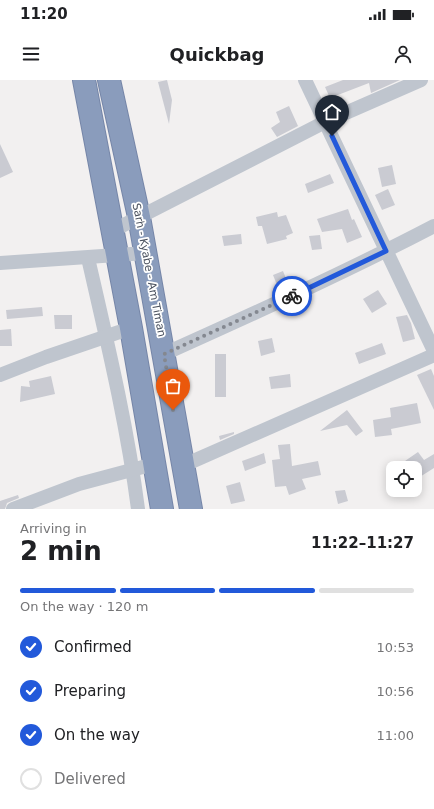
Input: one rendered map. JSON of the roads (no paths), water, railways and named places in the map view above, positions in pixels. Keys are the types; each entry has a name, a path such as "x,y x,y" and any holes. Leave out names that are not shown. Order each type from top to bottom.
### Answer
{"highway":[{"path":"84,80 116,256 131,328 162,509"},
{"name":"Sarh - Kyabe - Am Timan","path":"114,82 164,354 182,466 191,509"}],"street":[{"path":"305,80 434,351"},
{"path":"112,231 325,122 421,80"},
{"path":"164,354 386,251 434,226"},
{"path":"0,262 88,258 146,253"},
{"path":"88,258 106,337 133,470 138,509"},
{"path":"0,376 46,357 131,328"},
{"path":"182,466 434,355"},
{"path":"13,509 79,484 154,464"}]}
